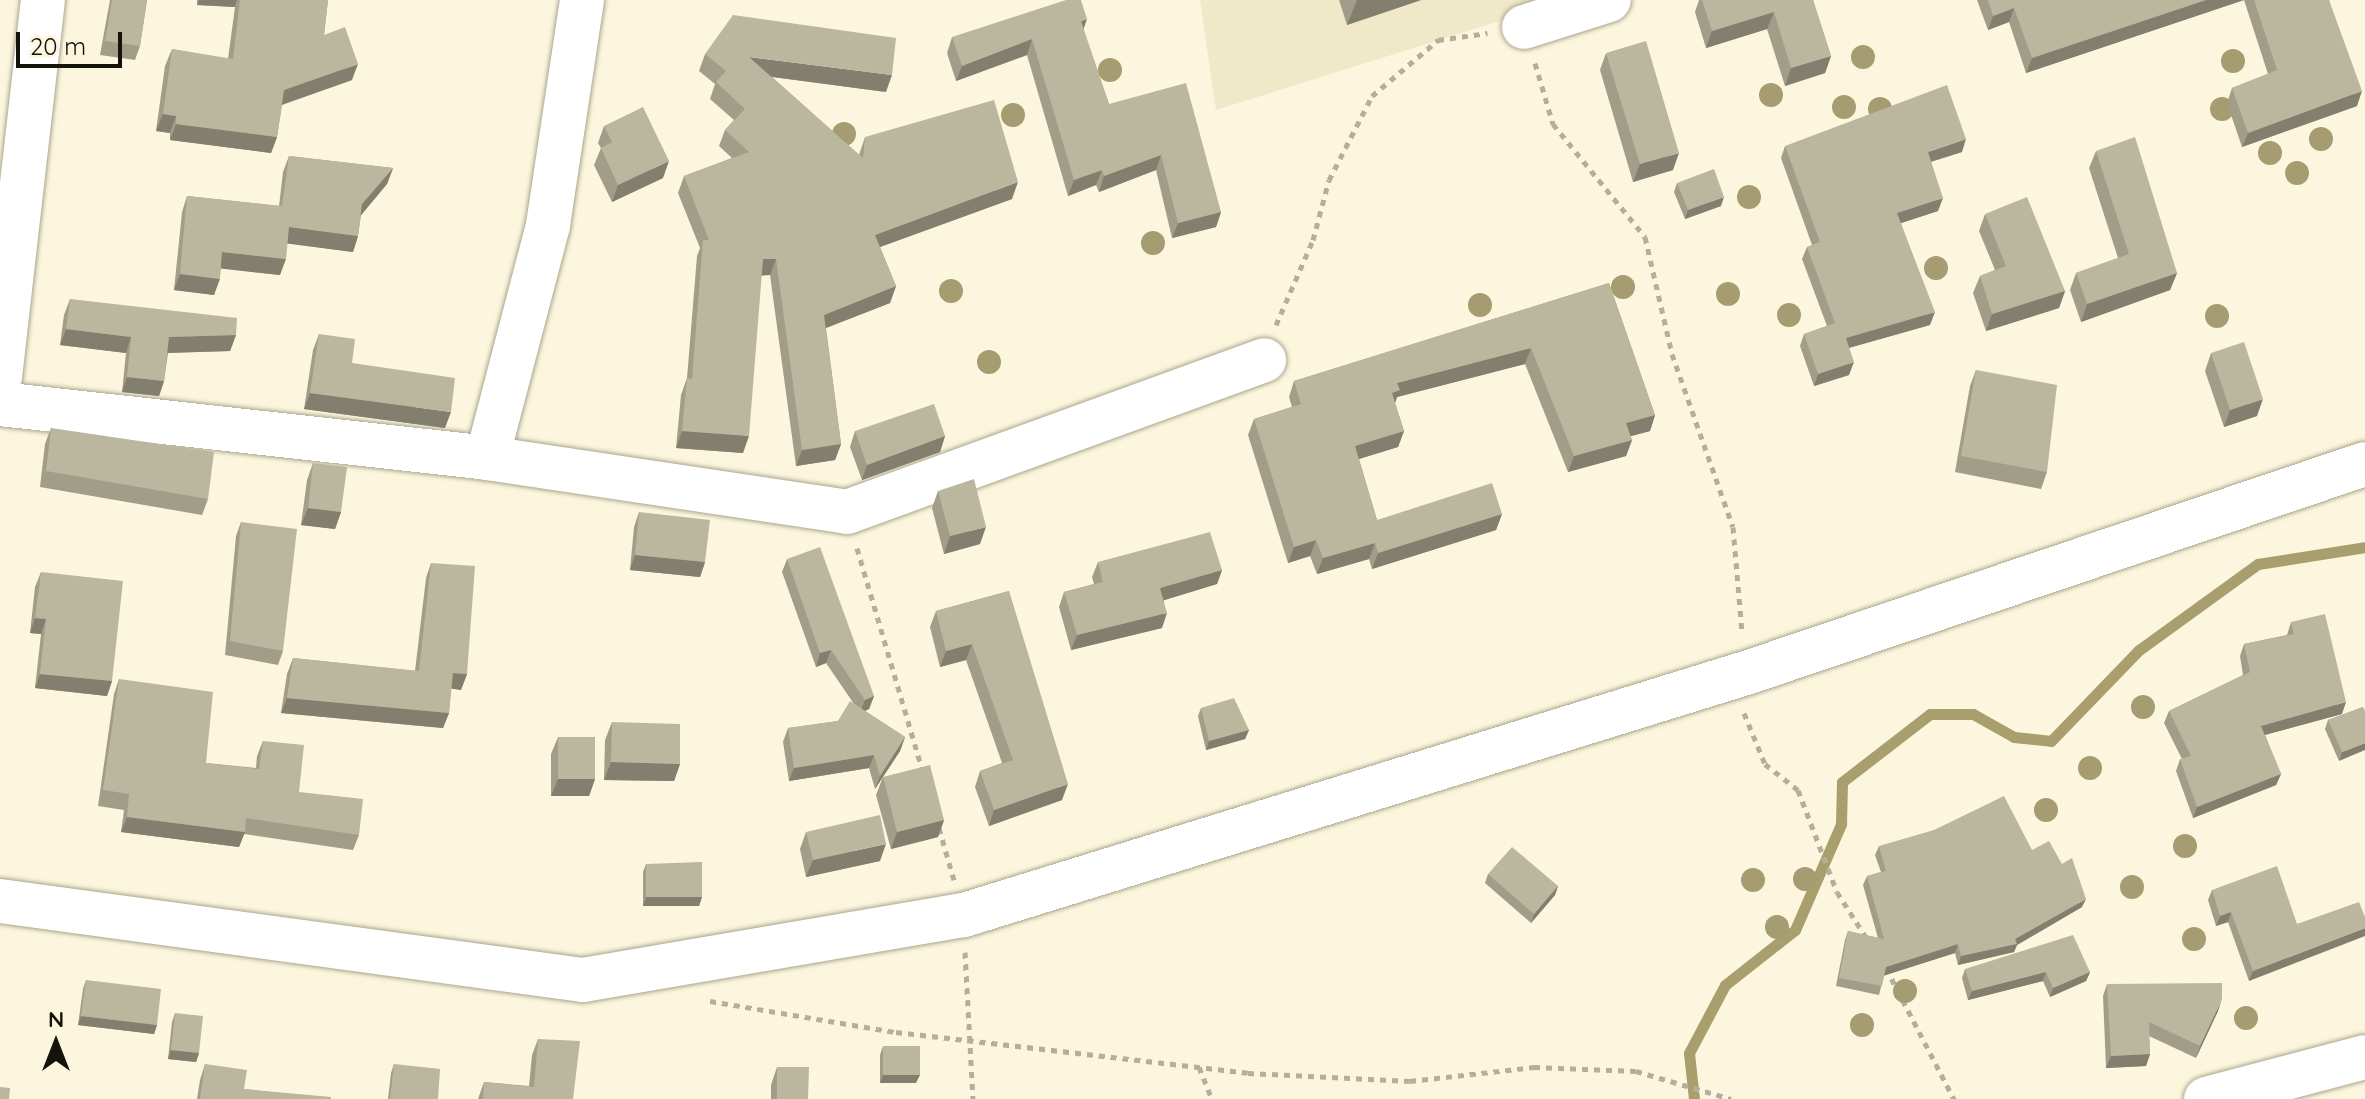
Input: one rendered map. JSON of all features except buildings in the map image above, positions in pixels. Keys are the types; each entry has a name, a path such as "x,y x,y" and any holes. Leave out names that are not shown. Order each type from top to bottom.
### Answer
{"street":[{"path":"0,377 43,0"},
{"path":"487,458 548,225 582,0"},
{"path":"1524,27 1609,0"},
{"path":"0,404 487,458 847,512 1264,360"},
{"path":"0,901 583,980 964,915 1746,673 2365,464"},
{"path":"2206,1099 2365,1057"}],"path":[{"path":"1264,360 1313,240 1329,180 1372,96 1438,40 1524,27 1553,124 1645,237 1672,354 1733,527 1746,673 1743,710 1765,764 1798,790 1837,892 1871,945"},
{"path":"847,512 925,781"},
{"path":"938,826 964,915 967,1040 973,1099"},
{"path":"1879,958 1954,1099"},
{"path":"692,998 967,1040 1199,1067 1410,1081 1534,1067 1636,1071 1731,1099"},
{"path":"1199,1067 1212,1099"}],"shaded area":[{"path":"1200,0 1567,0 1216,110"}],"waterway":[{"path":"1694,1099 1689,1053 1725,985 1795,930 1841,824 1842,782 1930,714 1973,714 2014,737 2051,741 2139,650 2258,564 2365,547"}]}
